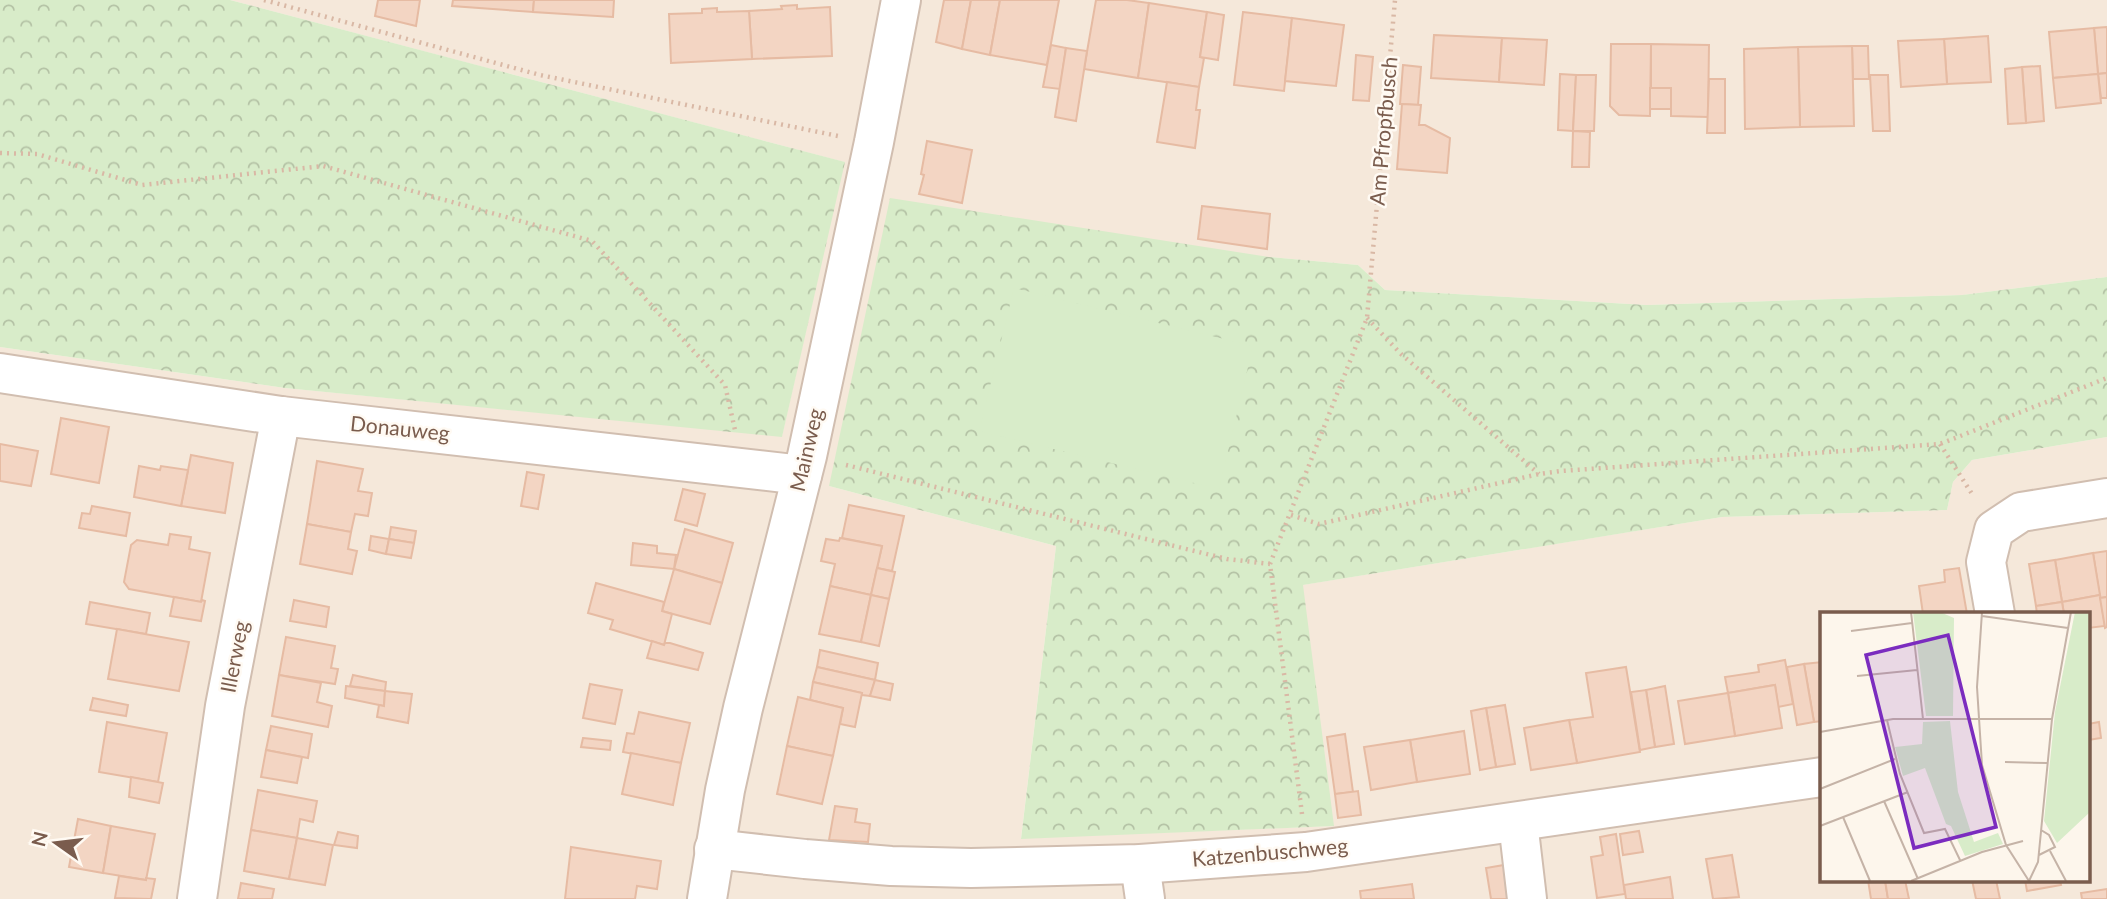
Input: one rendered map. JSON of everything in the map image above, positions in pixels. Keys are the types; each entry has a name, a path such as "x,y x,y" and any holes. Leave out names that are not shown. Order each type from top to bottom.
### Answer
{"street":[{"name":"Mainweg","path":"707,899 714,849 743,708 805,465 874,142 901,0"},
{"name":"Donauweg","path":"0,373 281,416 743,468 805,465"},
{"name":"Illerweg","path":"197,899 225,706 281,416"},
{"path":"1995,612 1986,562 1994,530 2021,512 2107,498"},
{"name":"Katzenbuschweg","path":"714,849 891,866 971,868 1143,882 1306,852 1820,776"},
{"path":"1518,822 1527,899"}],"path":[{"path":"264,0 540,75 874,142"},
{"name":"Am Pfropfbusch","path":"1270,564 1367,318 1395,0"},
{"path":"0,153 37,154 142,185 323,166 592,241 725,385 743,468"},
{"path":"1367,318 1401,354 1539,474"},
{"path":"1291,515 1319,524 1561,471 1940,444 2107,378"},
{"path":"1940,444 1994,530"},
{"path":"805,465 1227,559 1270,564 1306,852"}],"shaded area":[{"path":"230,0 2107,0 2107,277 1962,295 1647,305 1385,290 1358,265 1269,257 829,486 1056,546 1021,838 1333,826 1302,585 1722,517 1947,510 1953,482 1972,460 2107,437 2107,899 0,899 0,347 285,388 782,436 844,162"}],"green space":[{"path":"0,0 230,0 845,162 782,437 285,388 0,347"},
{"path":"890,198 1269,257 1358,265 1385,290 1647,305 1962,295 2107,277 2107,437 1972,460 1953,482 1947,510 1722,517 1303,585 1334,826 1021,839 1056,546 829,486"},
{"path":"1014,288 1253,346 1219,489 979,431"}],"building":[{"path":"378,0 420,0 416,26 375,16"},
{"path":"453,0 534,0 533,12 452,6"},
{"path":"534,0 614,0 613,17 533,12"},
{"path":"944,0 971,0 962,49 936,42"},
{"path":"971,0 1000,0 990,55 962,49"},
{"path":"1000,0 1059,0 1047,65 990,55"},
{"path":"1096,0 1149,3 1138,78 1084,69"},
{"path":"1149,3 1207,12 1200,57 1204,58 1199,87 1138,78"},
{"path":"797,5 797,9 830,7 832,56 752,59 749,11 782,9 781,6"},
{"path":"717,8 717,12 749,11 752,59 671,63 669,14 702,13 702,9"},
{"path":"1207,12 1224,15 1218,60 1200,57"},
{"path":"1243,12 1292,18 1284,91 1234,85"},
{"path":"1292,18 1344,25 1336,86 1285,81"},
{"path":"2107,27 2107,73 2098,74 2094,28"},
{"path":"2094,28 2098,74 2053,78 2049,32"},
{"path":"1434,35 1502,38 1499,82 1431,78"},
{"path":"1988,36 1991,82 1947,84 1944,39"},
{"path":"1502,38 1547,40 1544,85 1499,82"},
{"path":"1944,39 1947,84 1901,87 1898,41"},
{"path":"1611,44 1651,44 1650,116 1619,115 1610,106"},
{"path":"1651,44 1709,45 1708,117 1671,116 1671,88 1651,88"},
{"path":"1051,45 1066,48 1060,89 1043,87"},
{"path":"1852,46 1868,46 1869,79 1853,79"},
{"path":"1852,46 1854,126 1800,127 1798,47"},
{"path":"1798,47 1800,127 1745,129 1744,49"},
{"path":"1066,48 1087,51 1076,121 1055,117"},
{"path":"1356,55 1373,57 1369,101 1353,100"},
{"path":"1403,65 1421,67 1418,105 1400,104"},
{"path":"2040,66 2044,121 2026,123 2022,67"},
{"path":"2022,67 2026,123 2008,124 2005,69"},
{"path":"2107,73 2107,98 2101,98 2098,74"},
{"path":"1560,74 1576,75 1573,131 1558,130"},
{"path":"2098,74 2101,103 2056,108 2053,78"},
{"path":"1576,75 1596,75 1594,131 1573,131"},
{"path":"1870,75 1888,75 1890,131 1873,131"},
{"path":"1709,79 1725,79 1725,133 1707,133"},
{"path":"1167,82 1199,87 1196,110 1200,110 1195,148 1157,142"},
{"path":"1650,88 1671,88 1671,109 1650,109"},
{"path":"1402,104 1421,105 1419,125 1425,125 1450,138 1447,173 1397,169"},
{"path":"1573,131 1590,132 1589,167 1572,167"},
{"path":"927,141 972,150 962,203 919,194 924,175 921,174"},
{"path":"1202,206 1270,214 1267,249 1198,239"},
{"path":"61,418 109,427 99,483 51,474"},
{"path":"0,444 38,451 31,486 0,481"},
{"path":"191,455 233,463 225,513 181,506"},
{"path":"317,461 363,469 358,491 372,493 368,516 355,514 351,532 307,524"},
{"path":"139,466 160,470 161,466 188,470 181,506 134,497"},
{"path":"527,472 544,475 538,509 521,506"},
{"path":"683,489 705,494 697,526 675,520"},
{"path":"849,505 904,516 892,571 877,568 882,546 842,538"},
{"path":"92,506 130,513 126,536 79,528 82,513 90,514"},
{"path":"307,524 351,532 348,549 357,551 352,574 300,564"},
{"path":"391,527 416,531 414,543 389,539"},
{"path":"685,529 733,543 722,583 674,569"},
{"path":"170,534 191,537 189,549 210,553 201,602 129,589 124,582 131,545 137,540 168,545"},
{"path":"371,536 389,539 386,554 369,550"},
{"path":"840,538 882,546 871,595 830,586 835,564 821,561 826,539 839,541"},
{"path":"389,539 414,543 411,558 386,554"},
{"path":"633,543 657,546 657,553 676,555 674,569 631,565"},
{"path":"2107,551 2107,597 2100,598 2093,553"},
{"path":"2093,553 2100,595 2062,602 2055,560"},
{"path":"2055,560 2062,602 2036,606 2029,564"},
{"path":"877,568 895,572 889,599 871,595"},
{"path":"1959,568 1967,612 1923,612 1919,586 1945,582 1944,570"},
{"path":"674,569 722,583 710,624 662,611"},
{"path":"596,583 664,602 662,611 672,614 664,645 610,629 613,620 588,613"},
{"path":"830,586 871,595 861,642 819,634"},
{"path":"871,595 889,599 879,646 861,642"},
{"path":"2100,595 2105,626 2090,628 2090,612 2064,612 2062,602"},
{"path":"174,597 205,601 201,621 170,616"},
{"path":"2107,597 2107,627 2105,628 2100,598"},
{"path":"294,600 329,607 326,627 290,621"},
{"path":"90,602 150,613 146,634 86,624"},
{"path":"2062,602 2064,612 2037,612 2036,606"},
{"path":"117,629 189,642 179,691 108,679"},
{"path":"286,637 335,646 331,668 338,669 335,684 279,675"},
{"path":"652,641 664,645 670,643 703,653 698,670 647,658"},
{"path":"820,650 878,663 875,680 817,667"},
{"path":"1785,660 1793,704 1778,707 1775,685 1728,693 1725,677 1759,672 1758,665"},
{"path":"1820,662 1820,721 1814,722 1804,664"},
{"path":"1804,664 1814,722 1797,725 1787,667"},
{"path":"817,667 875,680 870,696 813,682"},
{"path":"1626,667 1640,752 1577,763 1569,720 1593,717 1586,673"},
{"path":"279,675 321,683 317,702 332,706 328,727 272,716"},
{"path":"353,675 386,682 385,691 350,686"},
{"path":"875,680 893,684 890,700 870,696"},
{"path":"813,682 862,693 855,727 840,724 843,708 810,700"},
{"path":"590,684 622,690 615,724 583,718"},
{"path":"1775,685 1782,728 1735,736 1728,693"},
{"path":"346,686 385,691 384,706 345,698"},
{"path":"1665,686 1674,744 1655,747 1646,690"},
{"path":"1646,690 1655,747 1640,750 1631,692"},
{"path":"385,691 412,694 408,723 377,717 379,705 384,706"},
{"path":"1728,693 1735,736 1685,744 1678,701"},
{"path":"798,697 843,708 833,756 787,746"},
{"path":"93,698 128,705 126,716 90,710"},
{"path":"1505,705 1515,764 1496,767 1486,708"},
{"path":"1486,708 1496,767 1480,770 1471,711"},
{"path":"639,712 690,723 681,763 623,752 627,733 634,734"},
{"path":"1569,720 1577,763 1531,770 1524,728"},
{"path":"107,722 167,733 158,782 99,772"},
{"path":"2099,722 2101,738 2090,740 2090,724"},
{"path":"271,726 312,734 308,758 266,750"},
{"path":"1464,731 1470,774 1417,782 1410,740"},
{"path":"1345,734 1353,792 1335,794 1327,737"},
{"path":"583,738 611,741 610,750 581,747"},
{"path":"1410,740 1417,782 1371,790 1364,747"},
{"path":"787,746 833,756 822,804 777,794"},
{"path":"266,750 302,757 297,783 261,777"},
{"path":"631,753 681,763 673,805 622,794"},
{"path":"131,777 163,783 159,803 129,797"},
{"path":"258,790 317,801 313,822 300,819 297,838 251,830"},
{"path":"1358,791 1361,815 1338,818 1335,794"},
{"path":"835,806 857,809 855,822 870,824 868,842 829,840"},
{"path":"78,819 111,826 103,873 69,867"},
{"path":"111,826 155,834 146,880 103,873"},
{"path":"251,830 297,838 289,879 244,871"},
{"path":"1639,831 1643,852 1623,855 1620,834"},
{"path":"338,832 358,836 357,848 334,845"},
{"path":"1616,834 1625,894 1597,898 1591,857 1603,855 1600,837"},
{"path":"297,838 333,845 325,885 289,879"},
{"path":"571,847 661,861 657,889 637,886 635,899 565,899"},
{"path":"1732,855 1739,897 1713,899 1706,859"},
{"path":"1504,865 1509,899 1491,899 1486,868"},
{"path":"119,876 155,879 151,899 115,898"},
{"path":"1670,877 1673,899 1626,899 1624,885"},
{"path":"1868,881 1885,881 1888,899 1871,899"},
{"path":"1885,881 1905,881 1909,899 1888,899"},
{"path":"1972,881 1996,881 2000,899 1976,899"},
{"path":"2025,881 2060,881 2061,885 2027,891"},
{"path":"241,883 274,889 272,899 238,899"},
{"path":"1412,884 1414,899 1361,899 1360,891"},
{"path":"2107,889 2107,899 2082,899 2081,893"}]}
